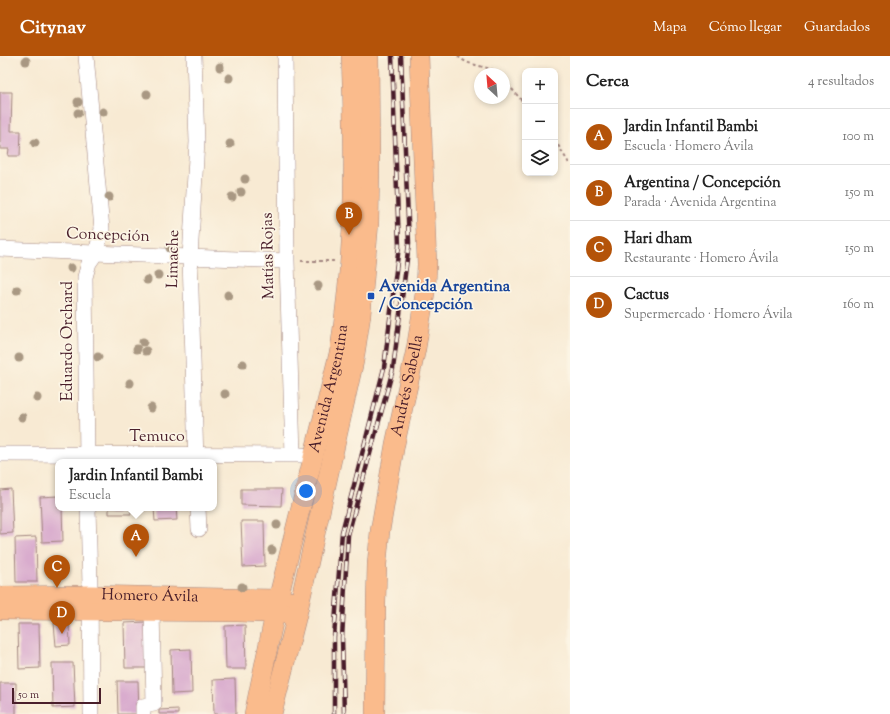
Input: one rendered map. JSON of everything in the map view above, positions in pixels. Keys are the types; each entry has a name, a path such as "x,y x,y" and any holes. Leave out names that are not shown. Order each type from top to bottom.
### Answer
{"main road":[{"name":"Avenida Argentina","path":"254,714 276,606 340,349 350,261 353,200 354,166 352,56"},
{"name":"Avenida Argentina","path":"272,714 350,384 361,315 369,223 369,56"},
{"name":"Andrés Sabella","path":"375,714 377,564 380,531 395,444 416,349 425,294 427,264 419,56"},
{"name":"Homero Ávila","path":"0,596 90,603 152,610 238,612 276,606"},
{"name":"Homero Ávila","path":"0,610 90,603 276,606 298,608"}],"street":[{"name":"Eduardo Orchard","path":"86,56 102,229 96,253 89,263 85,277 86,458"},
{"name":"Limache","path":"194,56 197,142 190,257 196,458"},
{"name":"Matías Rojas","path":"285,56 287,261 293,455"},
{"name":"Concepción","path":"0,249 287,261"},
{"name":"Temuco","path":"0,454 86,458 313,456"},
{"path":"88,511 91,714"},
{"path":"198,511 199,529"},
{"path":"143,714 143,706 154,704 152,610"}],"path":[{"path":"458,56 473,65 488,68"},
{"path":"510,87 522,101"},
{"path":"558,145 570,165"},
{"path":"287,261 350,261"}],"building":[{"path":"0,92 12,92 11,131 21,131 20,156 8,156 9,149 0,149"},
{"path":"11,489 13,533 0,534 0,490"},
{"path":"241,489 282,489 281,506 241,505"},
{"path":"55,496 55,511 62,511 63,541 42,542 40,497"},
{"path":"109,511 131,511 131,514 109,514"},
{"path":"154,511 176,511 177,520 155,521"},
{"path":"241,521 264,521 265,566 243,567"},
{"path":"36,537 37,582 16,582 15,538"},
{"path":"146,622 148,668 125,668 124,623"},
{"path":"54,623 69,623 70,645 56,646"},
{"path":"18,624 39,624 40,668 19,669"},
{"path":"245,625 246,669 226,669 225,626"},
{"path":"191,649 192,693 172,694 171,650"},
{"path":"52,663 73,663 75,707 53,708"},
{"path":"235,679 236,714 214,714 213,680"},
{"path":"117,681 138,681 139,714 118,714"},
{"path":"0,683 16,683 16,714 0,714"},
{"path":"178,709 178,714 159,714 159,710"}],"railway":[{"path":"334,714 334,637 342,532 384,368 399,246 392,56"},
{"path":"344,714 342,638 348,535 393,369 409,243 401,56"}],"place":[{"name":"Argentina / Concepción","path":"349,235"},
{"name":"Avenida Argentina / Concepción","path":"371,296"},
{"name":"Jardin Infantil Bambi","path":"136,557"},
{"name":"Hari dham","path":"57,588"},
{"name":"Cactus","path":"62,634"}]}
